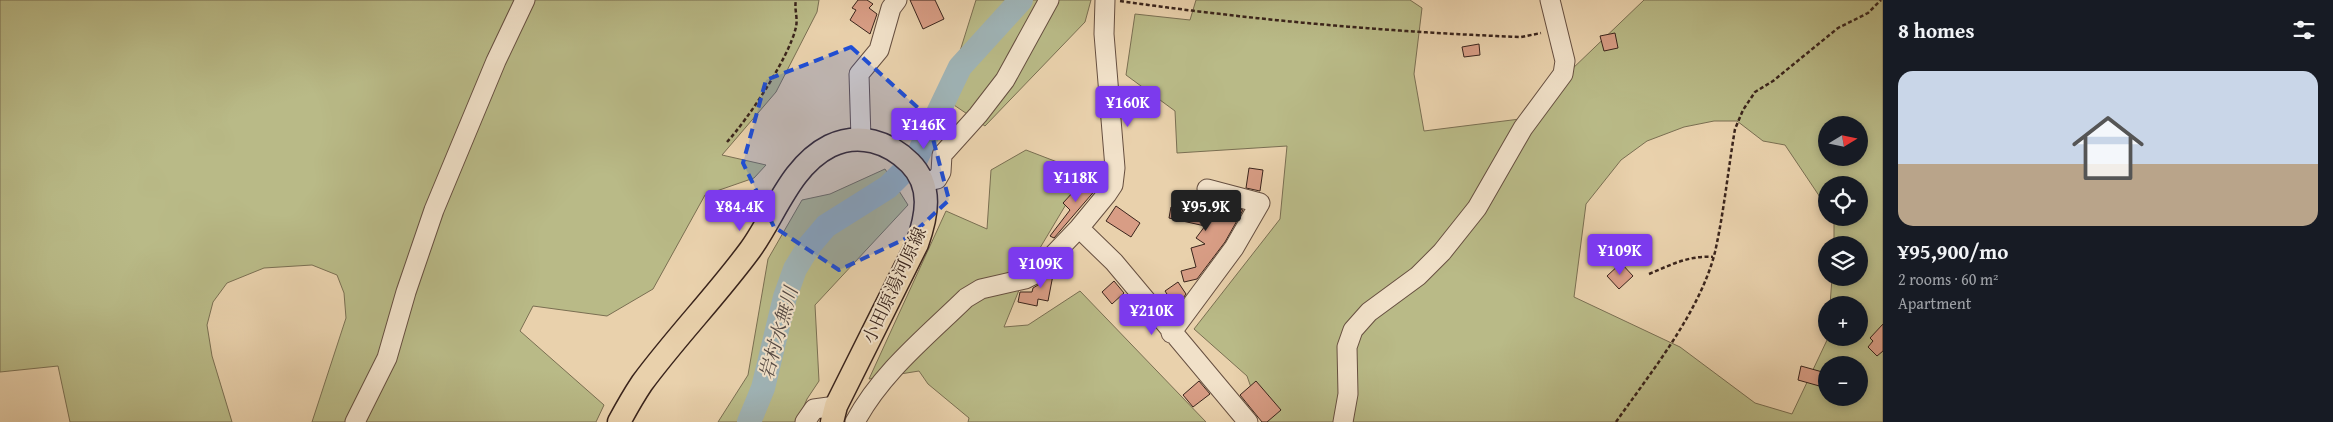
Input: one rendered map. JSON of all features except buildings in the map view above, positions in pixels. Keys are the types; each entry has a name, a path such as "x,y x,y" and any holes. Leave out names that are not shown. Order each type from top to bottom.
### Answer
{"main road":[{"path":"619,422 642,384 751,249 792,182 811,158 842,142 861,139 878,142 901,154 921,177"},
{"name":"小田原湯河原線","path":"834,414 917,244 924,224 927,203 921,177"}],"street":[{"path":"355,422 387,358 406,292 434,210 496,61 526,0"},
{"path":"861,139 859,74 879,50 891,8 897,0"},
{"path":"921,177 937,179 941,172 942,155 978,115 1005,80 1049,0"},
{"path":"855,422 867,399 880,383 966,298 981,289 1026,279 1034,274 1079,228 1114,185 1115,168 1104,34 1106,0"},
{"path":"1343,422 1348,394 1347,347 1353,330 1369,312 1418,276 1442,252 1477,208 1523,128 1563,74 1565,61 1550,0"},
{"path":"1171,333 1234,248 1260,203 1207,189"},
{"path":"1079,228 1114,262 1171,333 1248,422"},
{"path":"805,422 814,409 834,414"}],"path":[{"path":"727,142 740,128 757,102 791,41 797,16 796,0"},
{"path":"1112,0 1209,14 1252,16 1352,28 1521,37 1543,32"},
{"path":"1616,422 1680,330 1706,276 1713,257 1735,129 1743,110 1755,92 1774,80 1838,28 1868,13 1881,0"},
{"path":"1649,274 1688,258 1713,257"}],"highlighted area":[{"path":"851,47 927,116 949,200 909,237 839,270 774,227 743,163 766,80"}],"green space":[{"path":"0,0 819,0 817,12 776,92 722,155 766,165 754,178 705,195 653,289 607,316 533,306 520,331 604,405 596,422 312,422 346,318 344,293 337,275 312,265 264,268 227,283 213,302 207,325 212,356 232,422 70,422 58,366 0,372"},
{"path":"976,0 1091,0 1085,22 985,126 945,99"},
{"path":"1196,0 1410,0 1422,8 1414,74 1424,131 1520,119 1644,0 1883,0 1883,422 1263,422 1247,376 1194,329 1280,219 1287,146 1177,153 1175,111 1126,75 1135,14 1190,20","holes":["1714,121 1737,121 1763,141 1785,145 1818,194 1818,176 1868,176 1868,226 1834,226 1834,236 1868,236 1868,286 1831,286 1831,296 1868,296 1868,346 1824,346 1819,356 1868,356 1868,406 1818,406 1818,359 1792,414 1755,403 1680,347 1574,297 1586,204 1621,160 1647,141 1684,127"]},
{"path":"1026,150 1078,170 1077,186 1028,268 1004,327 1028,325 1080,291 1206,422 968,422 969,418 928,384 919,371 869,379 946,211 987,229 991,170"},
{"path":"885,169 908,205 815,305 819,381 807,399 797,422 718,422 748,375 768,259 802,200 830,194"}],"waterway":[{"name":"岩村水無川","path":"749,422 763,388 785,297 795,269 809,246 826,226 888,187 916,159 960,67 1021,0"}]}
